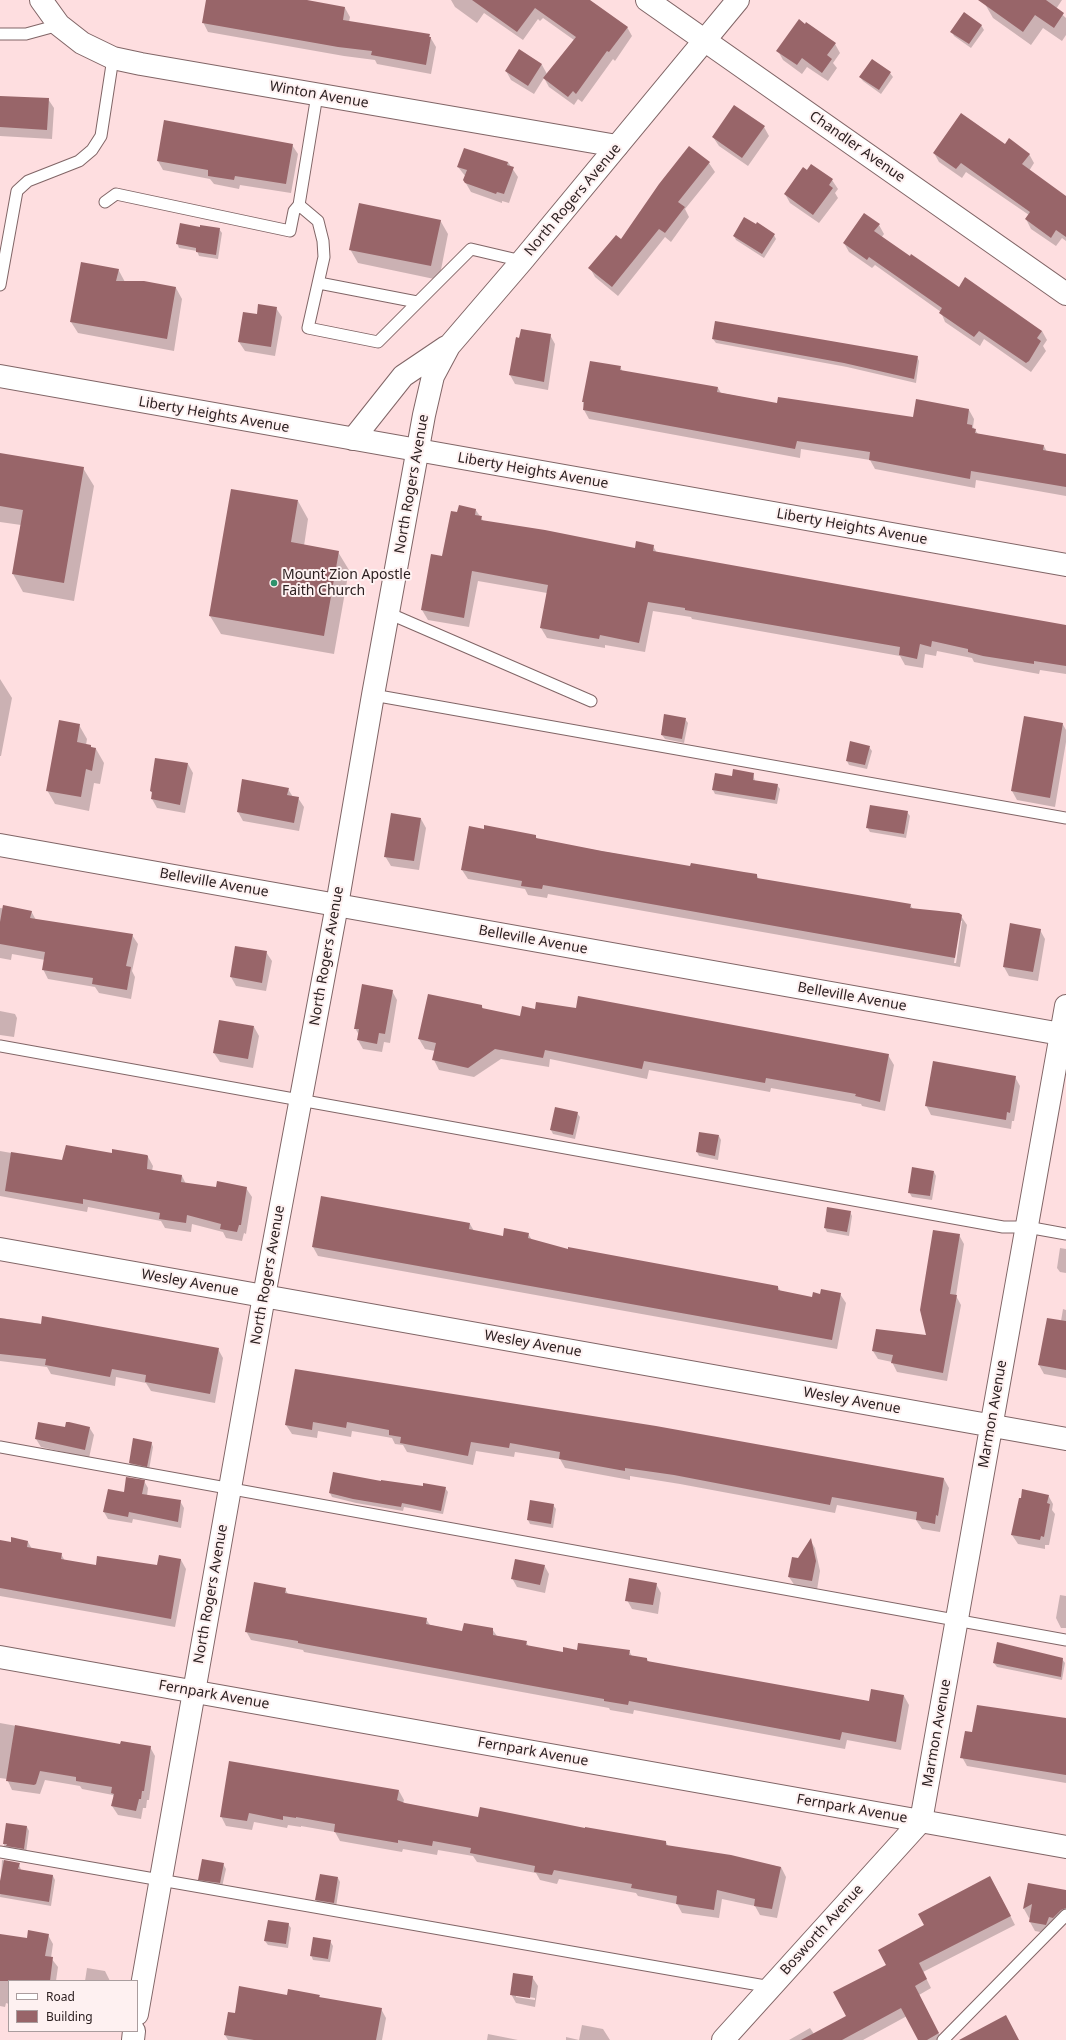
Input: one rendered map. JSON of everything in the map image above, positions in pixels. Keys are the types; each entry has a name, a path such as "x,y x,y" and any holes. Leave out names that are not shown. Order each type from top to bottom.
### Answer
{"street":[{"name":"Winton Avenue","path":"42,0 59,25 82,43 113,58 317,95 618,146"},
{"name":"Chandler Avenue","path":"647,0 1066,294"},
{"name":"North Rogers Avenue","path":"138,2008 264,1296 337,905 373,695 431,382 438,363 449,346 522,261 738,0"},
{"path":"353,439 403,376 449,346"},
{"name":"Liberty Heights Avenue","path":"0,376 1066,565"},
{"name":"Belleville Avenue","path":"0,846 1064,1034"},
{"name":"Marmon Avenue","path":"921,1821 1027,1227 1064,1034 1066,1006"},
{"name":"Wesley Avenue","path":"0,1249 1066,1439"},
{"name":"Fernpark Avenue","path":"0,1656 1066,1847"},
{"name":"Bosworth Avenue","path":"723,2040 921,1821"}],"lane":[{"path":"0,34 26,34 59,25"},
{"path":"0,285 17,191 28,180 79,161 92,150 101,136 113,58"},
{"path":"104,202 116,194 290,231 294,211 299,205 317,95"},
{"path":"299,205 318,221 324,241 324,257 308,328 378,342 471,249 522,261"},
{"path":"319,283 417,302"},
{"path":"388,613 591,701"},
{"path":"373,695 1066,818"},
{"path":"0,1046 301,1099 1003,1227 1027,1227 1066,1234"},
{"path":"0,1447 1066,1640"},
{"path":"0,1852 771,1987"},
{"path":"943,2040 1066,1915"}],"building":[{"path":"206,0 307,0 345,7 343,20 430,34 429,37 431,37 426,65 371,55 372,51 338,47 202,23"},
{"path":"472,0 590,0 628,27 609,52 607,51 576,94 573,91 568,97 543,78 576,37 535,8 517,32"},
{"path":"978,0 1046,0 1064,13 1054,28 1035,15 1023,32"},
{"path":"964,12 982,25 969,44 950,32"},
{"path":"799,19 805,24 806,22 836,43 827,55 832,59 822,73 802,58 797,65 776,51"},
{"path":"519,49 542,64 528,86 505,71"},
{"path":"872,59 891,72 879,90 859,77"},
{"path":"0,96 49,98 47,130 0,127"},
{"path":"734,105 765,126 742,158 712,137"},
{"path":"961,113 1005,144 1009,138 1030,154 1022,164 1066,196 1066,237 1056,230 1051,238 1025,219 1030,212 961,163 956,169 933,153"},
{"path":"164,120 293,144 286,184 235,176 234,180 208,176 208,170 157,161"},
{"path":"689,146 710,162 678,202 685,207 665,233 659,229 612,287 588,268 616,235 621,239 659,184"},
{"path":"464,148 508,162 507,165 514,167 504,194 497,192 496,194 465,183 463,180 467,170 457,167"},
{"path":"811,164 833,179 829,185 833,188 813,215 784,194 803,167 807,170"},
{"path":"359,203 441,220 431,266 349,250"},
{"path":"864,213 880,224 874,231 910,256 911,254 959,287 965,277 1042,331 1037,338 1041,341 1029,361 1026,363 979,331 974,337 939,313 942,308 869,257 867,260 843,243"},
{"path":"744,217 756,224 757,222 775,234 762,254 733,236"},
{"path":"180,223 200,227 200,225 220,228 216,255 196,252 196,248 176,244"},
{"path":"81,262 119,269 116,281 144,281 176,287 167,339 70,322"},
{"path":"258,304 277,307 271,347 238,342 243,312 257,314"},
{"path":"715,321 918,356 914,379 844,363 712,339"},
{"path":"521,329 551,334 544,382 509,375 516,337 519,338"},
{"path":"590,361 621,366 620,370 718,387 717,392 777,403 778,397 913,417 916,399 969,409 967,424 972,425 972,428 976,429 975,433 1044,445 1043,450 1066,454 1066,487 971,471 970,479 869,460 870,452 797,441 795,449 583,410 584,402 582,402"},
{"path":"0,453 84,467 64,583 12,574 23,510 0,506"},
{"name":"Mount Zion Apostle Faith Church","path":"231,489 298,500 291,542 339,551 324,636 209,616"},
{"path":"459,505 476,509 475,515 482,516 481,520 545,530 635,548 636,541 654,545 653,551 1066,625 1066,666 1034,661 1034,664 983,656 968,652 968,649 932,641 931,647 920,644 917,659 899,655 900,647 685,610 685,608 648,602 639,643 600,635 599,639 540,628 548,585 472,571 464,618 421,610 431,554 442,556 451,511 457,512"},
{"path":"664,714 686,718 682,739 661,735"},
{"path":"1024,716 1063,723 1050,798 1011,791"},
{"path":"59,720 80,724 77,742 91,745 91,747 96,748 92,771 86,769 81,797 46,791"},
{"path":"850,741 870,746 865,765 846,761"},
{"path":"155,758 188,763 180,805 151,799 152,792 150,791"},
{"path":"733,769 754,773 753,780 778,784 775,800 712,790 715,773 732,776"},
{"path":"242,779 289,788 287,795 299,797 294,823 237,812"},
{"path":"870,805 908,811 904,834 866,828"},
{"path":"391,813 421,818 414,861 384,857"},
{"path":"484,825 536,835 536,838 602,851 690,866 691,863 757,874 757,878 911,904 910,908 959,913 962,915 955,958 543,885 542,889 521,886 522,881 461,870 469,826 484,829"},
{"path":"3,905 32,911 30,918 133,934 126,966 131,967 127,990 92,984 93,978 42,970 45,952 0,944 0,922"},
{"path":"1010,923 1041,929 1033,972 1003,967"},
{"path":"235,946 267,951 262,983 230,977"},
{"path":"362,984 393,990 385,1034 379,1033 377,1044 357,1040 359,1029 354,1029"},
{"path":"428,994 482,1005 482,1008 520,1016 522,1006 535,1009 536,1002 576,1008 578,996 889,1054 880,1102 855,1096 856,1094 766,1078 765,1083 644,1061 642,1069 545,1050 543,1058 495,1049 468,1068 432,1060 436,1043 418,1039"},
{"path":"219,1020 254,1026 248,1059 213,1053"},
{"path":"933,1061 1016,1076 1010,1113 1007,1112 1006,1120 925,1106"},
{"path":"555,1107 578,1112 573,1135 550,1130"},
{"path":"699,1132 719,1135 715,1156 696,1152"},
{"path":"66,1145 112,1153 112,1149 147,1155 147,1169 182,1175 181,1182 216,1187 217,1181 247,1187 241,1225 239,1225 237,1232 220,1229 221,1224 187,1215 186,1223 159,1219 160,1213 83,1199 83,1204 5,1191 11,1152 62,1160"},
{"path":"912,1167 934,1171 930,1196 908,1193"},
{"path":"321,1196 470,1223 469,1229 503,1236 504,1228 529,1233 528,1238 568,1249 568,1247 778,1286 778,1290 812,1297 813,1292 820,1294 821,1289 841,1293 832,1340 312,1247"},
{"path":"827,1207 851,1211 847,1232 824,1228"},
{"path":"933,1230 960,1234 950,1294 957,1295 943,1373 891,1363 893,1355 872,1351 876,1329 926,1335 920,1310"},
{"path":"42,1316 219,1348 210,1394 145,1382 146,1375 112,1369 110,1377 45,1365 46,1359 0,1354 0,1318 41,1324"},
{"path":"1047,1318 1066,1321 1066,1370 1038,1365"},
{"path":"295,1369 656,1426 944,1478 938,1516 936,1515 935,1524 916,1520 917,1512 832,1497 830,1505 674,1475 625,1468 625,1471 559,1459 560,1452 510,1443 509,1448 471,1442 468,1456 400,1443 401,1437 389,1435 389,1430 347,1422 346,1428 313,1422 312,1430 285,1425"},
{"path":"38,1422 65,1427 66,1422 69,1422 90,1427 85,1450 35,1439"},
{"path":"133,1438 152,1442 147,1467 129,1463"},
{"path":"333,1472 381,1481 423,1486 423,1483 446,1487 441,1511 402,1503 401,1507 353,1499 329,1493"},
{"path":"126,1477 145,1480 142,1494 181,1500 178,1522 129,1512 128,1517 103,1512 108,1489 124,1492"},
{"path":"1022,1489 1049,1495 1047,1503 1050,1504 1044,1537 1041,1536 1040,1540 1011,1535"},
{"path":"530,1500 554,1504 551,1524 527,1520"},
{"path":"11,1537 28,1541 27,1547 62,1553 61,1559 96,1565 97,1556 157,1565 159,1555 181,1559 171,1619 0,1588 0,1540 11,1542"},
{"path":"811,1538 816,1561 812,1581 788,1577 792,1557 798,1558"},
{"path":"515,1559 545,1565 540,1585 511,1579"},
{"path":"629,1578 657,1583 653,1605 625,1601"},
{"path":"254,1582 286,1588 285,1593 427,1618 426,1624 462,1631 464,1623 493,1628 493,1635 527,1641 526,1645 563,1652 563,1647 577,1650 578,1643 630,1650 629,1655 647,1658 647,1661 869,1701 871,1689 904,1695 896,1742 842,1732 840,1740 629,1701 628,1705 604,1701 604,1699 245,1632"},
{"path":"997,1642 1063,1658 1061,1677 993,1663"},
{"path":"977,1705 1066,1718 1066,1775 960,1758 965,1731 972,1732"},
{"path":"15,1725 120,1744 121,1741 151,1746 144,1791 142,1791 141,1799 139,1799 136,1811 111,1806 114,1794 111,1793 112,1787 76,1781 76,1777 40,1771 36,1784 34,1785 6,1781"},
{"path":"229,1761 399,1790 397,1800 405,1803 478,1817 480,1807 585,1828 666,1841 666,1845 731,1855 781,1867 772,1909 754,1906 755,1899 717,1890 714,1910 676,1904 677,1896 631,1888 632,1884 554,1870 552,1875 534,1872 535,1866 470,1853 471,1848 433,1841 432,1846 398,1840 398,1843 334,1832 335,1824 296,1817 283,1816 283,1820 249,1813 247,1821 220,1817"},
{"path":"6,1823 27,1826 24,1849 6,1846 7,1844 3,1844"},
{"path":"202,1859 224,1863 220,1883 198,1880"},
{"path":"4,1860 20,1863 18,1869 53,1875 49,1902 0,1894 0,1881"},
{"path":"320,1874 338,1877 334,1903 315,1900"},
{"path":"990,1876 1011,1916 919,1963 927,1979 915,1986 939,2033 927,2040 918,2040 901,2008 842,2040 801,2040 846,2016 833,1992 886,1965 878,1950 924,1925 918,1914"},
{"path":"1028,1883 1066,1890 1066,1908 1061,1910 1053,1918 1049,1917 1046,1925 1029,1922 1032,1904 1023,1909"},
{"path":"268,1920 289,1923 286,1944 264,1941"},
{"path":"28,1930 49,1934 45,1956 53,1957 50,1980 0,1981 0,1934 27,1938"},
{"path":"313,1937 331,1940 328,1959 310,1956"},
{"path":"513,1973 533,1976 530,1998 510,1995"},
{"path":"239,1986 287,1995 288,1989 320,1995 319,1997 382,2008 376,2040 254,2040 224,2035 228,2012 235,2013"},
{"path":"1006,2015 1019,2040 959,2040"}],"place":[{"name":"Mount Zion Apostle Faith Church","path":"274,583"}]}
